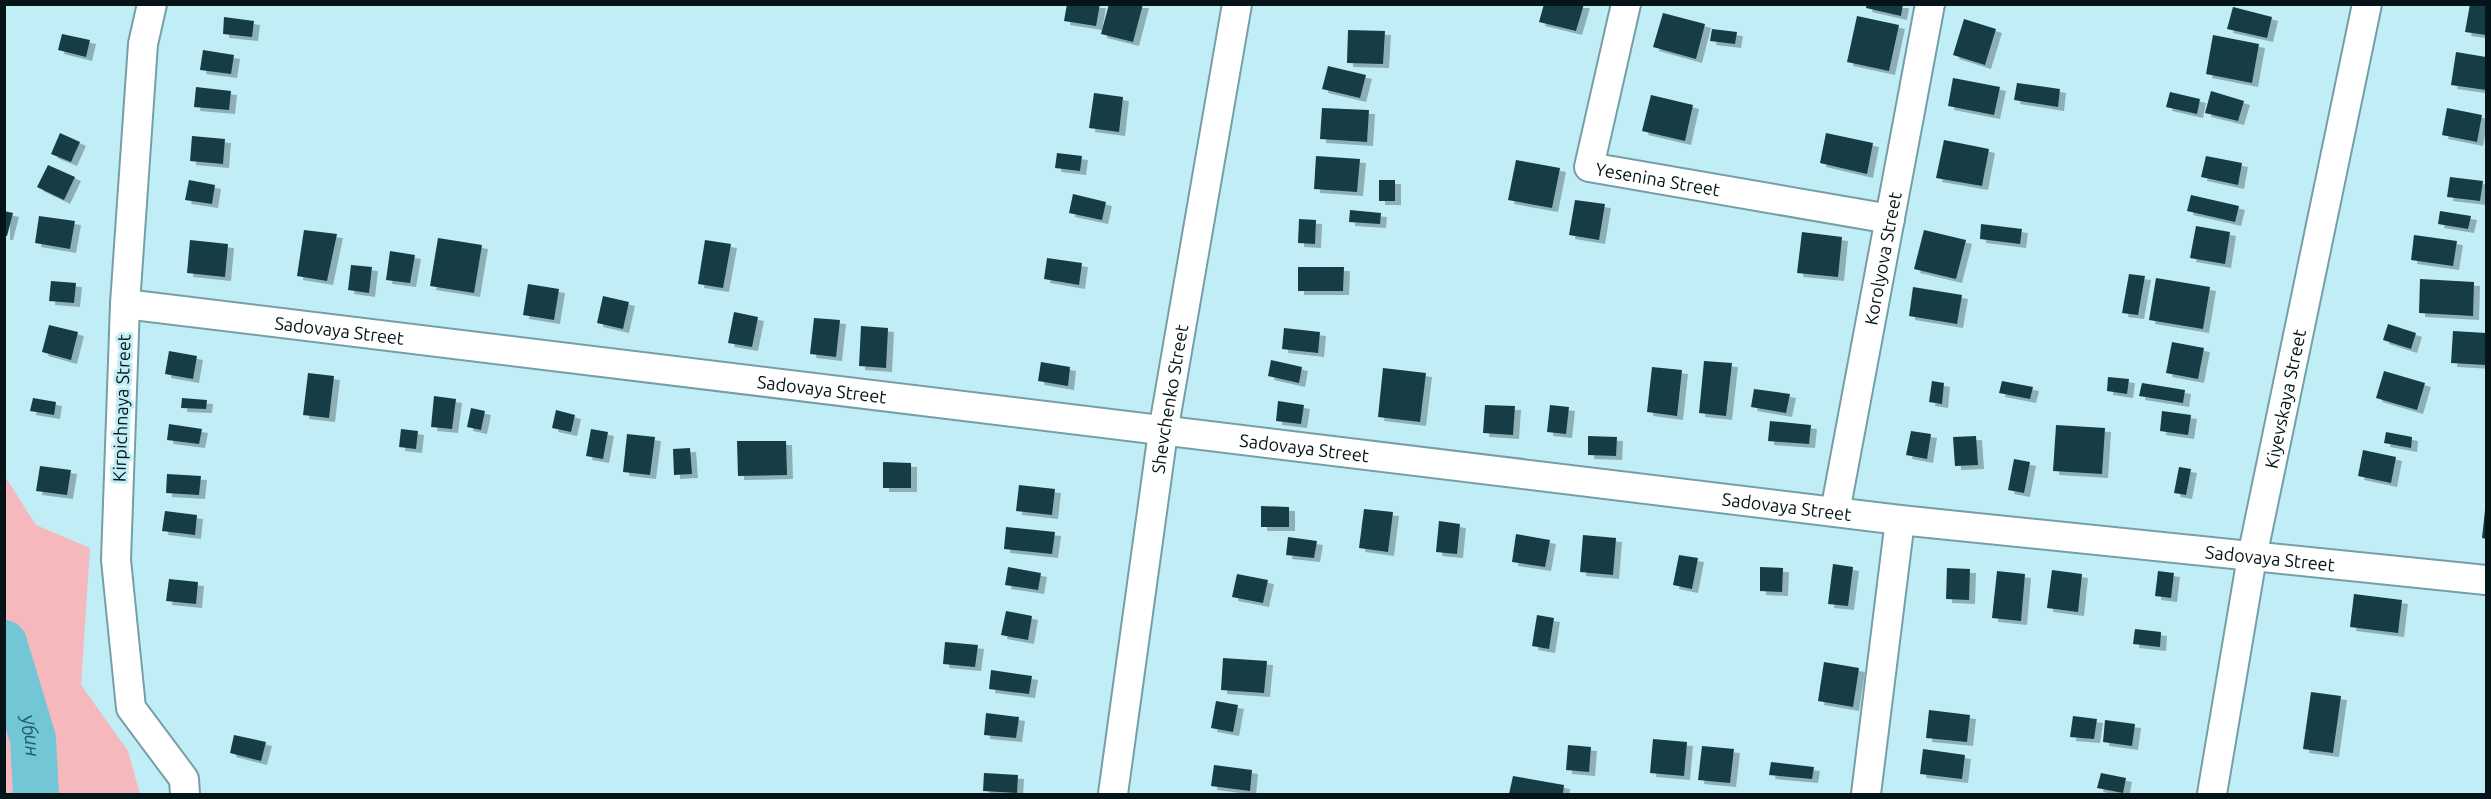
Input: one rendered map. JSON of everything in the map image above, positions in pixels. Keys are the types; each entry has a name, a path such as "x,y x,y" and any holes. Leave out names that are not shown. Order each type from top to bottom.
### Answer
{"street":[{"name":"Kirpichnaya Street","path":"152,4 143,44 124,304 116,560 131,708 184,779 185,795"},
{"name":"Shevchenko Street","path":"1113,795 1163,432 1237,4"},
{"name":"Yesenina Street","path":"1626,4 1588,166 1890,219"},
{"name":"Korolyova Street","path":"1835,512 1930,4"},
{"name":"Kiyevskaya Street","path":"2211,795 2252,557 2367,4"},
{"name":"Sadovaya Street","path":"124,304 1900,520 2487,580"},
{"path":"1866,795 1900,520"}],"shaded area":[{"path":"4,475 36,525 90,548 81,685 128,751 140,794 5,794"}],"building":[{"path":"1067,4 1100,4 1096,26 1064,21"},
{"path":"1109,4 1143,4 1133,42 1101,34"},
{"path":"1544,4 1584,4 1576,31 1539,22"},
{"path":"1867,4 1903,4 1901,16 1866,8"},
{"path":"2470,4 2486,4 2486,35 2465,32"},
{"path":"2233,7 2272,17 2267,38 2227,29"},
{"path":"1663,13 1705,24 1696,59 1653,47"},
{"path":"1857,16 1899,25 1889,71 1847,62"},
{"path":"224,17 254,21 252,37 223,34"},
{"path":"1964,19 1996,29 1985,65 1953,55"},
{"path":"1712,29 1737,32 1735,44 1710,41"},
{"path":"1348,30 1385,31 1383,64 1347,63"},
{"path":"62,34 90,40 86,57 58,50"},
{"path":"2213,35 2259,44 2252,83 2206,74"},
{"path":"203,50 234,55 231,74 200,70"},
{"path":"2456,52 2486,57 2486,90 2451,85"},
{"path":"1328,66 1366,75 1360,98 1322,89"},
{"path":"1953,78 2000,87 1994,115 1948,106"},
{"path":"2017,83 2060,89 2058,107 2014,100"},
{"path":"196,87 231,91 229,110 194,107"},
{"path":"2211,91 2244,101 2238,121 2205,113"},
{"path":"2170,92 2200,99 2197,114 2166,107"},
{"path":"1094,93 1123,97 1119,132 1089,128"},
{"path":"1651,95 1693,105 1685,141 1642,131"},
{"path":"1322,108 1369,110 1367,142 1320,139"},
{"path":"2447,108 2482,115 2477,142 2442,135"},
{"path":"60,133 80,142 71,162 51,154"},
{"path":"1826,133 1873,143 1867,174 1820,163"},
{"path":"192,136 225,139 223,164 190,161"},
{"path":"1944,140 1989,149 1982,186 1936,178"},
{"path":"1057,153 1082,156 1080,171 1055,168"},
{"path":"1316,156 1360,159 1357,192 1314,189"},
{"path":"2206,156 2242,163 2238,185 2201,177"},
{"path":"1516,160 1560,168 1552,208 1508,200"},
{"path":"48,165 75,177 64,200 37,187"},
{"path":"2450,177 2483,181 2480,201 2447,197"},
{"path":"189,180 215,185 212,204 185,200"},
{"path":"1379,180 1395,180 1395,201 1379,201"},
{"path":"1073,194 1106,202 1102,220 1069,213"},
{"path":"2191,195 2239,206 2235,222 2187,211"},
{"path":"1575,200 1605,204 1599,240 1569,235"},
{"path":"1350,210 1381,213 1380,224 1349,222"},
{"path":"4,211 13,213 7,236 4,236"},
{"path":"2440,211 2471,216 2468,229 2438,224"},
{"path":"39,216 75,221 70,249 35,243"},
{"path":"1299,219 1316,220 1315,244 1298,243"},
{"path":"1981,224 2022,229 2020,244 1980,239"},
{"path":"2196,226 2230,232 2225,264 2190,258"},
{"path":"304,230 337,234 327,281 297,276"},
{"path":"1924,230 1966,240 1956,279 1914,269"},
{"path":"1802,232 1842,237 1838,277 1797,273"},
{"path":"2414,235 2457,241 2453,266 2411,260"},
{"path":"438,238 482,245 474,293 430,286"},
{"path":"190,240 228,244 225,277 187,273"},
{"path":"705,240 731,244 723,288 698,284"},
{"path":"390,251 415,255 410,283 386,280"},
{"path":"1047,258 1082,263 1079,285 1044,279"},
{"path":"351,265 372,267 369,293 348,290"},
{"path":"1298,267 1344,267 1343,291 1298,291"},
{"path":"2129,274 2145,276 2138,315 2122,313"},
{"path":"2156,278 2210,287 2203,329 2149,320"},
{"path":"2420,279 2474,282 2473,316 2419,313"},
{"path":"51,281 76,283 74,303 49,301"},
{"path":"528,284 559,289 554,320 523,315"},
{"path":"1913,287 1962,295 1957,324 1909,316"},
{"path":"603,296 629,302 623,329 597,323"},
{"path":"734,312 758,317 752,347 728,343"},
{"path":"814,318 840,320 836,357 810,354"},
{"path":"2388,324 2416,333 2411,349 2383,340"},
{"path":"49,325 78,332 71,360 42,352"},
{"path":"861,326 888,328 886,368 859,366"},
{"path":"1284,328 1320,332 1318,353 1282,349"},
{"path":"2453,331 2486,333 2486,365 2451,363"},
{"path":"2172,342 2204,348 2198,379 2166,373"},
{"path":"169,351 197,356 193,379 165,374"},
{"path":"1271,360 1302,367 1299,383 1268,376"},
{"path":"1704,361 1732,363 1726,416 1699,413"},
{"path":"1041,362 1070,367 1068,386 1038,381"},
{"path":"1652,367 1682,370 1677,416 1647,412"},
{"path":"1383,368 1426,373 1420,422 1378,417"},
{"path":"2384,371 2425,383 2417,410 2376,398"},
{"path":"308,373 334,376 329,418 303,415"},
{"path":"2108,377 2129,379 2127,394 2107,391"},
{"path":"1932,381 1944,383 1942,404 1929,402"},
{"path":"2002,381 2033,387 2030,399 1999,393"},
{"path":"2142,383 2185,390 2183,403 2139,396"},
{"path":"1754,389 1790,394 1786,413 1751,407"},
{"path":"434,396 456,399 452,429 431,427"},
{"path":"33,398 56,402 54,415 30,411"},
{"path":"182,398 207,400 206,409 181,408"},
{"path":"1278,401 1304,405 1301,424 1276,421"},
{"path":"1485,405 1515,406 1513,435 1483,433"},
{"path":"1550,405 1569,407 1566,434 1547,432"},
{"path":"471,408 485,411 481,430 467,427"},
{"path":"556,410 575,415 571,432 552,428"},
{"path":"2162,411 2191,415 2188,435 2160,431"},
{"path":"1770,421 1811,425 1809,444 1768,441"},
{"path":"169,424 202,429 199,444 167,440"},
{"path":"2056,425 2105,428 2102,474 2053,471"},
{"path":"401,429 418,431 416,449 399,447"},
{"path":"591,429 608,432 603,459 586,456"},
{"path":"1911,431 1931,434 1927,459 1906,455"},
{"path":"2386,432 2412,437 2411,448 2384,443"},
{"path":"627,434 655,437 650,475 623,472"},
{"path":"1588,436 1617,437 1616,456 1588,455"},
{"path":"1976,436 1978,465 1955,466 1953,437"},
{"path":"737,441 786,441 787,475 738,476"},
{"path":"690,448 692,474 674,475 673,449"},
{"path":"2363,450 2396,457 2391,483 2358,476"},
{"path":"2014,459 2030,462 2024,493 2008,490"},
{"path":"883,462 911,463 911,488 883,488"},
{"path":"40,466 71,470 67,495 36,491"},
{"path":"2179,467 2191,469 2186,495 2174,493"},
{"path":"167,474 201,476 199,495 166,493"},
{"path":"1019,485 1055,489 1052,515 1016,511"},
{"path":"1261,506 1289,507 1289,527 1261,527"},
{"path":"1364,509 1393,512 1388,552 1359,548"},
{"path":"2486,510 2486,539 2482,538"},
{"path":"165,511 197,515 195,535 162,531"},
{"path":"1439,521 1460,524 1457,554 1436,552"},
{"path":"1006,527 1055,532 1052,554 1004,549"},
{"path":"1516,534 1550,540 1545,567 1512,562"},
{"path":"1583,535 1616,538 1613,575 1580,572"},
{"path":"1288,537 1317,541 1314,558 1286,555"},
{"path":"1679,555 1698,558 1692,589 1673,585"},
{"path":"1833,564 1853,567 1848,606 1828,604"},
{"path":"1008,567 1041,573 1038,590 1005,585"},
{"path":"1760,567 1783,568 1782,592 1760,591"},
{"path":"1947,568 1970,569 1969,600 1946,599"},
{"path":"2052,570 2082,574 2078,612 2047,608"},
{"path":"1997,571 2025,574 2021,621 1992,618"},
{"path":"2158,571 2174,573 2171,598 2155,596"},
{"path":"1237,574 1268,580 1263,603 1232,597"},
{"path":"169,579 198,582 196,604 166,601"},
{"path":"2354,594 2402,600 2398,633 2350,627"},
{"path":"1006,611 1032,616 1028,640 1001,635"},
{"path":"1537,615 1554,618 1549,649 1532,646"},
{"path":"2135,629 2161,632 2160,647 2133,644"},
{"path":"945,642 978,645 975,667 943,664"},
{"path":"1223,658 1267,661 1264,693 1221,690"},
{"path":"1824,662 1859,668 1853,707 1818,701"},
{"path":"991,670 1032,676 1029,694 989,689"},
{"path":"2311,692 2341,696 2333,753 2303,749"},
{"path":"1216,701 1238,705 1233,732 1211,728"},
{"path":"1929,710 1970,715 1967,742 1926,738"},
{"path":"986,713 1019,717 1016,738 984,735"},
{"path":"2073,716 2097,719 2094,739 2070,737"},
{"path":"2105,720 2135,724 2132,746 2103,742"},
{"path":"234,735 266,742 261,761 230,753"},
{"path":"1653,739 1687,742 1684,776 1650,773"},
{"path":"1568,745 1591,747 1589,772 1566,770"},
{"path":"1702,746 1734,749 1730,783 1698,780"},
{"path":"1923,749 1965,755 1962,779 1920,774"},
{"path":"1771,762 1814,767 1812,779 1769,775"},
{"path":"1214,765 1252,770 1250,791 1211,786"},
{"path":"984,773 1018,775 1017,793 983,791"},
{"path":"2101,773 2126,778 2123,793 2097,788"},
{"path":"1513,776 1564,785 1563,794 1509,794"}],"waterway":[{"name":"Убин","path":"4,643 33,739 36,794"}]}
